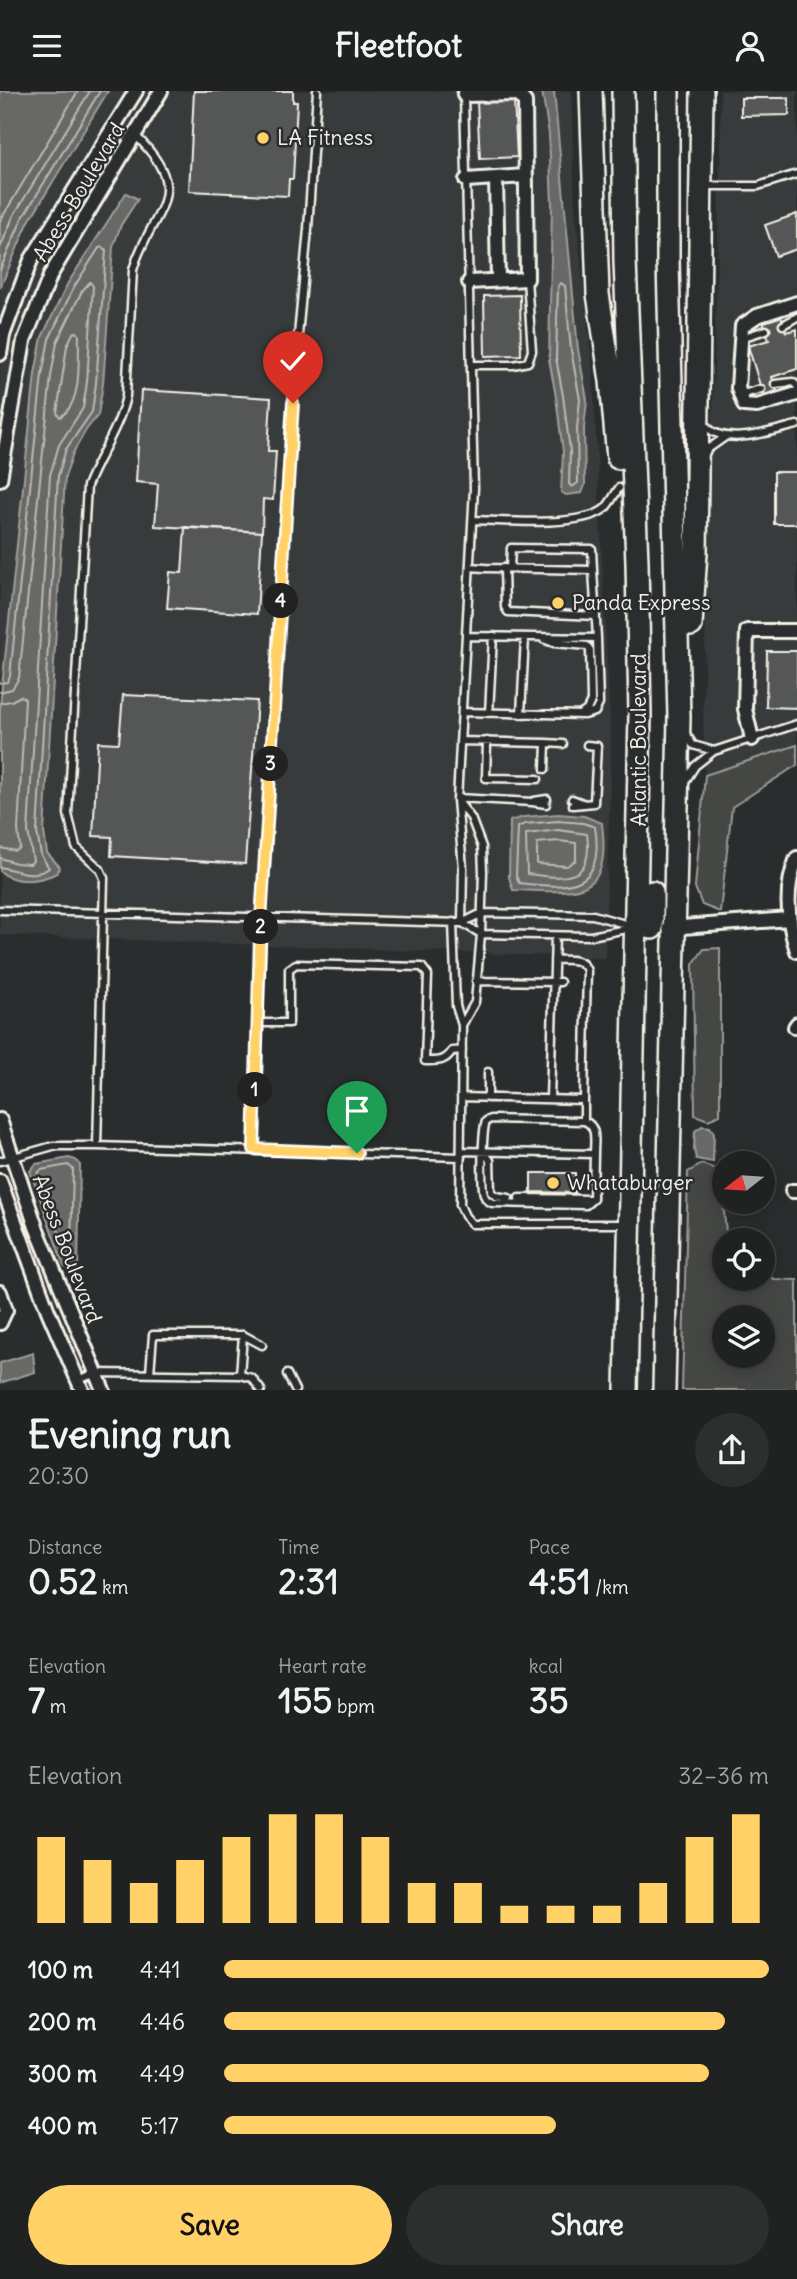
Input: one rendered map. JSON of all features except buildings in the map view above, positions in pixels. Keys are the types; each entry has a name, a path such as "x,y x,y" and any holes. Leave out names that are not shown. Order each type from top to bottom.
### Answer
{"highway":[{"name":"Atlantic Boulevard","path":"623,91 627,325 637,562 644,928 630,1224 626,1390"},
{"name":"Atlantic Boulevard","path":"664,1390 680,717 668,261 668,91"},
{"path":"680,717 694,580 702,91"},
{"path":"590,92 598,294 611,381 640,714"},
{"path":"627,325 645,408 651,542 654,752 644,928"}],"street":[{"name":"Abess Boulevard","path":"0,354 3,335 31,260 136,91"},
{"name":"Abess Boulevard","path":"0,479 24,341 51,274 161,91"},
{"path":"464,93 518,94 524,102 527,279 469,282"},
{"path":"466,180 525,176"},
{"path":"496,178 498,280"},
{"path":"797,303 757,316 742,326 738,388 744,405 757,406 797,394"},
{"path":"752,739 745,709 747,631 797,631"},
{"path":"797,858 789,884 789,919 797,951"},
{"path":"644,928 675,929 789,919"},
{"name":"Abess Boulevard","path":"0,1120 6,1159 103,1390"},
{"name":"Abess Boulevard","path":"0,1181 48,1311 80,1385"},
{"path":"0,1292 6,1310 0,1323"}],"lane":[{"path":"254,1149 261,918 293,389 308,229 317,91"},
{"path":"462,923 463,880 457,799 473,520 464,93"},
{"path":"97,1146 104,879 100,869 76,846 68,814 87,486 122,415 126,396 133,270 137,256 160,216 166,188 164,172 148,148 135,135"},
{"path":"701,186 758,186 797,174"},
{"path":"471,365 513,365 528,362 532,351 527,279"},
{"path":"783,325 797,317"},
{"path":"741,338 766,330"},
{"path":"775,384 787,381 797,386"},
{"path":"740,395 761,389"},
{"path":"697,413 709,431 724,437 762,434 797,425"},
{"path":"697,469 708,449 724,437"},
{"path":"473,520 563,520 585,517 605,509 620,488"},
{"path":"462,712 579,715 591,714 598,708 597,638 596,615 592,549 510,548 505,607 508,612 596,615"},
{"path":"470,567 593,570"},
{"path":"466,636 597,638"},
{"path":"489,713 493,636"},
{"path":"521,714 524,637"},
{"path":"537,637 554,643 587,646 590,650 591,705 579,715"},
{"path":"680,717 687,736 694,745 714,751"},
{"path":"679,791 695,765 714,751 797,724"},
{"path":"460,741 564,744"},
{"path":"487,741 486,778 538,779"},
{"path":"545,769 546,743"},
{"path":"573,802 594,803 597,746 587,745"},
{"path":"457,799 547,801"},
{"path":"457,799 471,818 482,847 482,913 475,1002 463,1025"},
{"path":"0,910 453,922 462,923 481,934 591,936 644,928"},
{"path":"462,923 482,913 593,915 644,928"},
{"path":"453,922 456,1006 463,1025 460,1205 465,1216 472,1223 630,1224"},
{"path":"550,1099 551,1077 555,1064 555,936"},
{"path":"554,960 581,961 587,971 583,983 581,1077 584,1121"},
{"path":"258,1023 289,1023 289,969 296,964 422,967 428,975 425,1061 440,1061 446,1059 452,1051 462,1050"},
{"path":"477,981 557,982"},
{"path":"488,1072 488,1098"},
{"path":"551,1077 559,1077"},
{"path":"461,1097 584,1100"},
{"path":"491,1119 584,1121 591,1124 594,1130 593,1199 586,1205 492,1203 483,1193 483,1151 484,1126 486,1121 491,1119"},
{"path":"6,1159 53,1146 594,1154"},
{"path":"483,1151 490,1160 491,1192 496,1196 509,1198"},
{"path":"519,1198 593,1199"},
{"path":"150,1373 153,1335 243,1335 262,1345"},
{"path":"240,1375 243,1335"},
{"path":"80,1385 96,1373 240,1375 252,1378 261,1390"},
{"path":"287,1374 295,1390"}],"shaded area":[{"path":"108,91 571,91 575,208 593,374 611,744 605,958 0,935 0,288 28,223"},
{"path":"720,91 797,91 797,745 705,775 703,709 721,140"},
{"path":"797,745 797,765 732,807 720,912 702,905 695,887 705,775"},
{"path":"720,948 720,1115 708,1120 695,1115 693,964 704,949"},
{"path":"702,1164 712,1168 712,1215 724,1215 726,1228 712,1228 712,1291 775,1291 775,1279 797,1280 797,1390 682,1390 688,1172"}],"water":[{"path":"0,91 108,91 28,223 0,288"},
{"path":"542,91 554,91 578,349 587,400 584,428 585,485 582,493 566,495 561,492 563,452 549,359 552,205 549,134"},
{"path":"126,193 138,199 121,225 113,247 103,384 98,415 73,453 65,477 44,832 47,853 60,867 57,873 50,876 20,880 0,871 0,706 35,374 42,337 68,283"},
{"path":"558,814 584,816 602,823 604,849 601,867 594,880 584,887 570,890 513,890 509,877 510,821"},
{"path":"702,1126 710,1127 714,1133 712,1162 696,1159 695,1131"},
{"path":"69,1158 80,1165 78,1267 71,1271 64,1266 30,1171 36,1164"},
{"path":"33,1353 35,1372 0,1383 0,1363"}],"place":[{"name":"LA Fitness","path":"263,138"},
{"name":"Panda Express","path":"558,603"},
{"name":"Whataburger","path":"553,1183"}],"route":[{"path":"293,403 260,936 254,1149 357,1153"}]}
